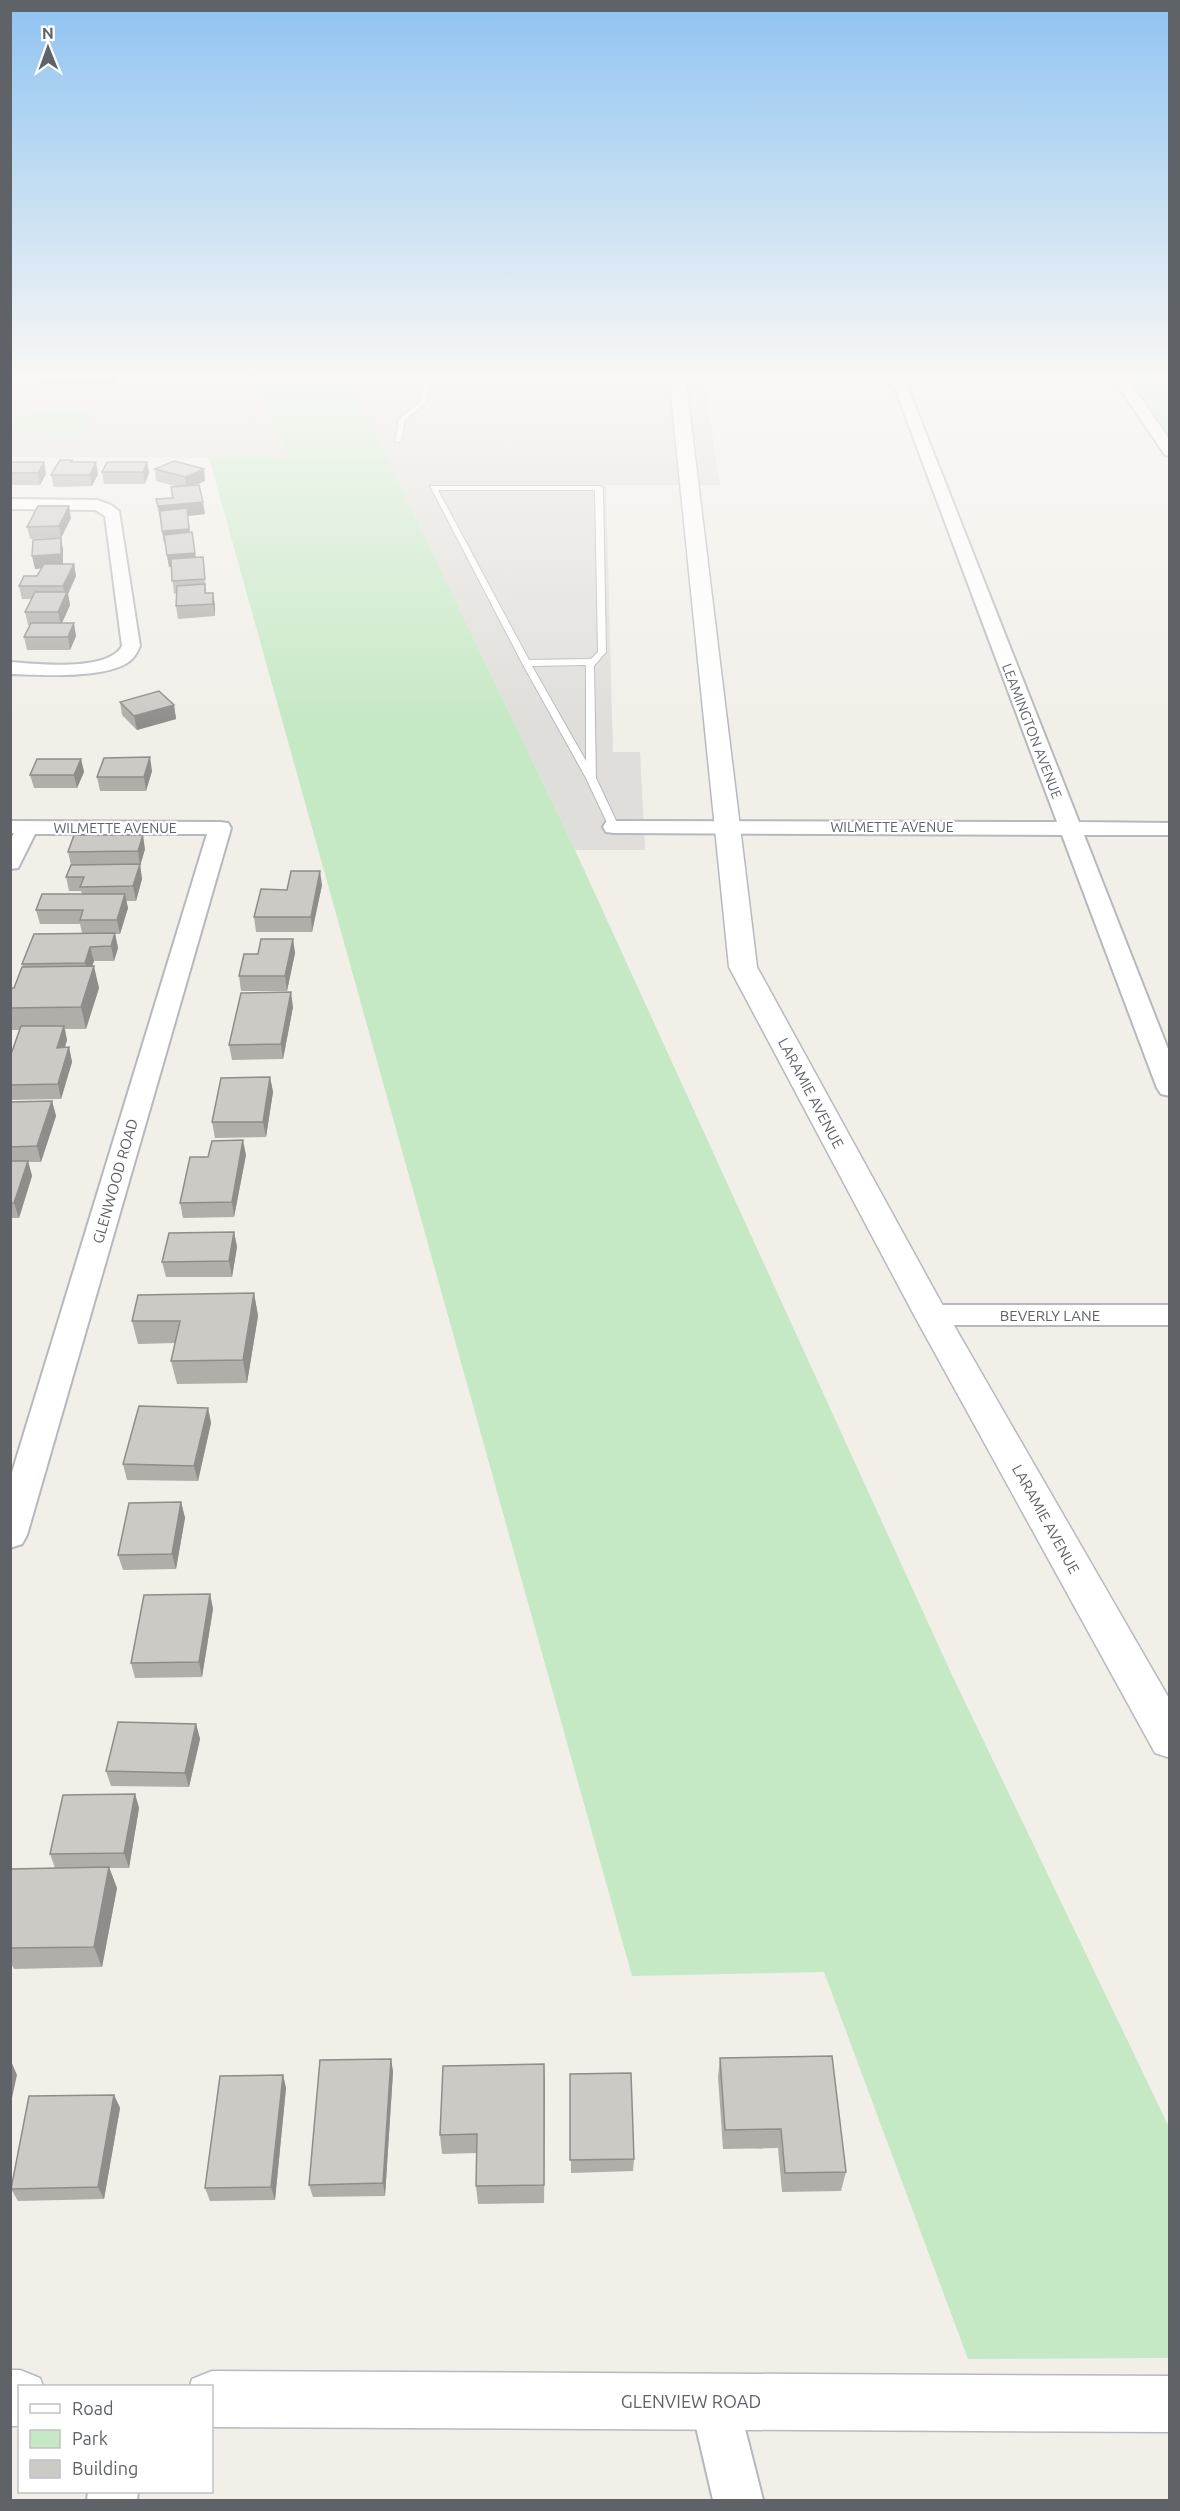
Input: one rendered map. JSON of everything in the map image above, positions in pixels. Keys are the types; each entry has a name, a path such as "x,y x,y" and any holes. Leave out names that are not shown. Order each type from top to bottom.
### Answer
{"street":[{"name":"LARAMIE AVENUE","path":"690,491 743,967 932,1315 1167,1730"},
{"name":"LEAMINGTON AVENUE","path":"941,491 1170,1088"},
{"path":"10,504 86,505 105,508 113,514 130,652 118,662 96,667 10,669"},
{"name":"WILMETTE AVENUE","path":"614,826 1170,829"},
{"name":"WILMETTE AVENUE","path":"19,827 220,828"},
{"path":"10,863 19,827"},
{"name":"GLENWOOD ROAD","path":"10,1535 220,828"},
{"name":"BEVERLY LANE","path":"932,1315 1170,1315"},
{"name":"GLENVIEW ROAD","path":"213,2399 1170,2404"},
{"path":"714,2401 738,2500"}],"lane":[{"path":"435,491 526,663 591,778 614,826"},
{"path":"591,778 590,666 602,652 599,491"},
{"path":"526,663 594,662"}],"shaded area":[{"path":"403,491 606,491 613,752 640,752 645,850 575,850"}],"green space":[{"path":"218,491 403,491 575,850 951,1673 1169,2127 1169,2358 968,2359 824,1972 632,1976"}],"building":[{"path":"172,491 200,491 203,502 158,506 156,499 173,498"},
{"path":"38,506 69,506 59,526 27,527"},
{"path":"187,508 189,529 162,531 160,511"},
{"path":"192,532 195,553 167,555 164,535"},
{"path":"61,538 61,554 32,556 33,540"},
{"path":"203,557 205,579 172,581 171,559"},
{"path":"44,564 74,564 63,586 19,586 24,576 37,576"},
{"path":"205,584 205,593 213,593 213,604 176,606 177,586"},
{"path":"35,592 67,592 58,612 25,612"},
{"path":"31,623 74,623 68,637 24,637"},
{"path":"159,691 174,705 134,716 120,702"},
{"path":"150,757 144,777 97,777 104,758"},
{"path":"37,759 81,759 74,775 30,775"},
{"path":"74,835 143,835 138,851 68,852"},
{"path":"140,864 133,886 80,887 84,877 66,877 71,865"},
{"path":"291,871 320,871 311,917 254,917 261,889 287,890"},
{"path":"42,894 125,894 117,920 80,920 83,910 36,910"},
{"path":"115,933 111,946 90,947 85,963 22,964 34,934"},
{"path":"261,939 293,939 285,976 239,976 244,954 258,954"},
{"path":"94,966 81,1007 10,1008 10,988 14,988 22,967"},
{"path":"291,992 281,1044 229,1045 241,993"},
{"path":"21,1026 64,1026 57,1048 69,1047 58,1084 10,1085 10,1057"},
{"path":"270,1077 263,1122 212,1122 221,1078"},
{"path":"52,1101 37,1146 10,1147 10,1102"},
{"path":"243,1140 232,1202 180,1203 190,1157 208,1157 212,1141"},
{"path":"10,1161 28,1161 14,1203 10,1203"},
{"path":"234,1232 229,1261 162,1262 169,1233"},
{"path":"254,1293 243,1360 171,1361 180,1321 132,1321 138,1295"},
{"path":"139,1406 208,1408 194,1466 123,1464"},
{"path":"181,1502 172,1554 118,1555 129,1503"},
{"path":"210,1594 199,1662 131,1663 144,1595"},
{"path":"118,1722 196,1724 185,1773 106,1771"},
{"path":"135,1794 124,1853 50,1854 63,1795"},
{"path":"109,1867 94,1947 10,1948 10,1869"},
{"path":"832,2056 846,2172 785,2173 781,2129 725,2130 720,2058"},
{"path":"391,2059 383,2183 309,2185 320,2060"},
{"path":"544,2064 544,2185 476,2186 477,2134 440,2135 443,2066"},
{"path":"631,2073 634,2159 570,2160 570,2074"},
{"path":"283,2075 271,2187 205,2188 220,2076"},
{"path":"114,2095 98,2187 11,2189 29,2096"}]}
